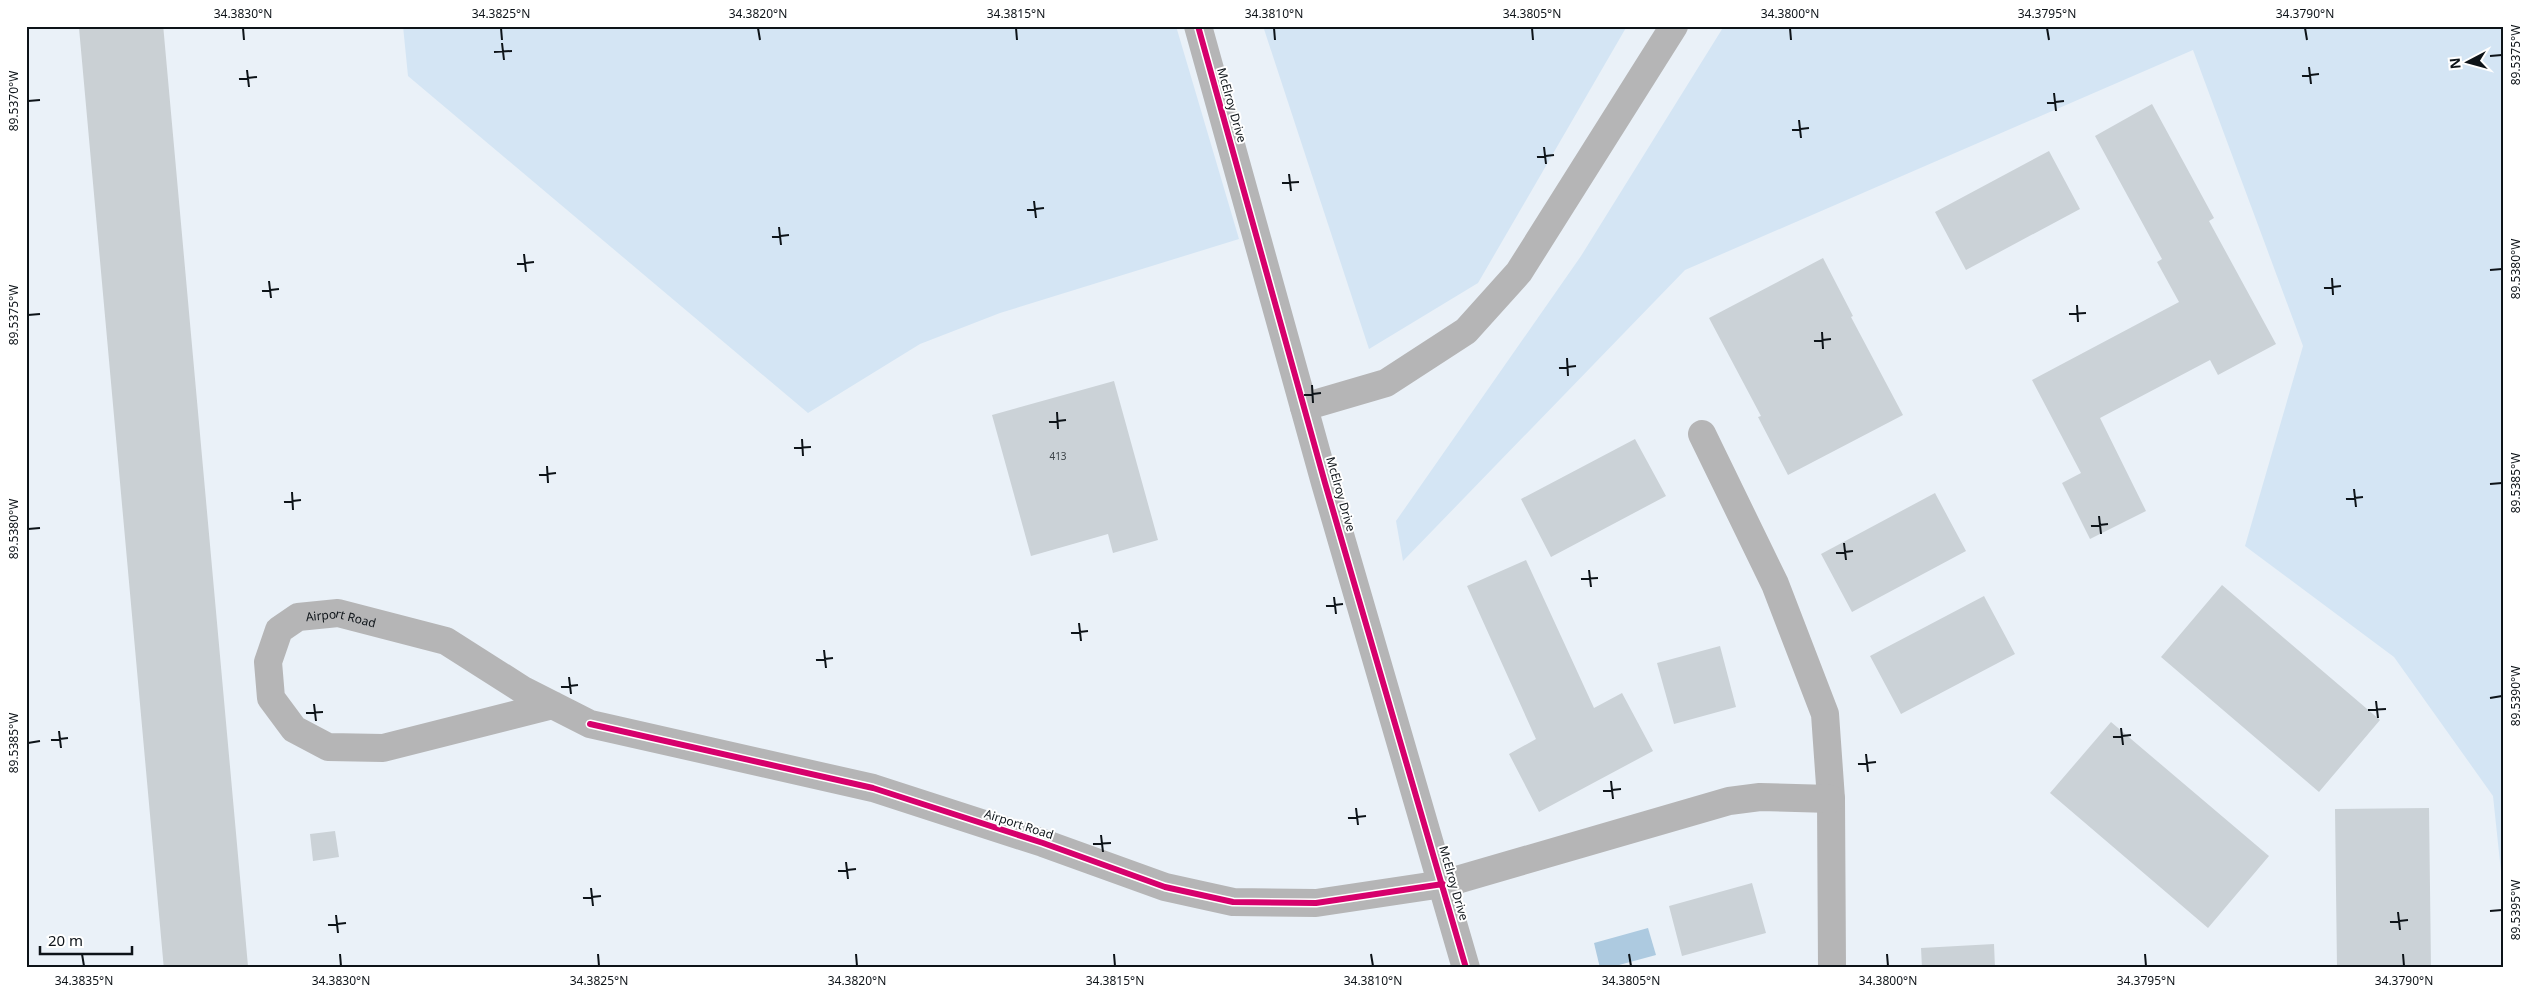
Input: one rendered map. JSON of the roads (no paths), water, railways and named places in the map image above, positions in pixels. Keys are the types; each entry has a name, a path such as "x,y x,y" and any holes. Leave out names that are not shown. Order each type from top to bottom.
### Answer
{"street":[{"name":"McElroy Drive","path":"1198,26 1304,407 1466,968"},
{"path":"1304,407 1386,383 1466,331 1519,272 1674,26"},
{"path":"1702,434 1776,584 1825,714 1830,800 1832,968"},
{"name":"Airport Road","path":"553,705 383,748 328,747 294,729 271,698 268,662 279,630 298,617 338,613 446,642 523,690 553,705 590,724 873,788 1043,843 1165,887 1233,902 1316,903 1443,884 1729,801 1760,798 1830,800"}]}
